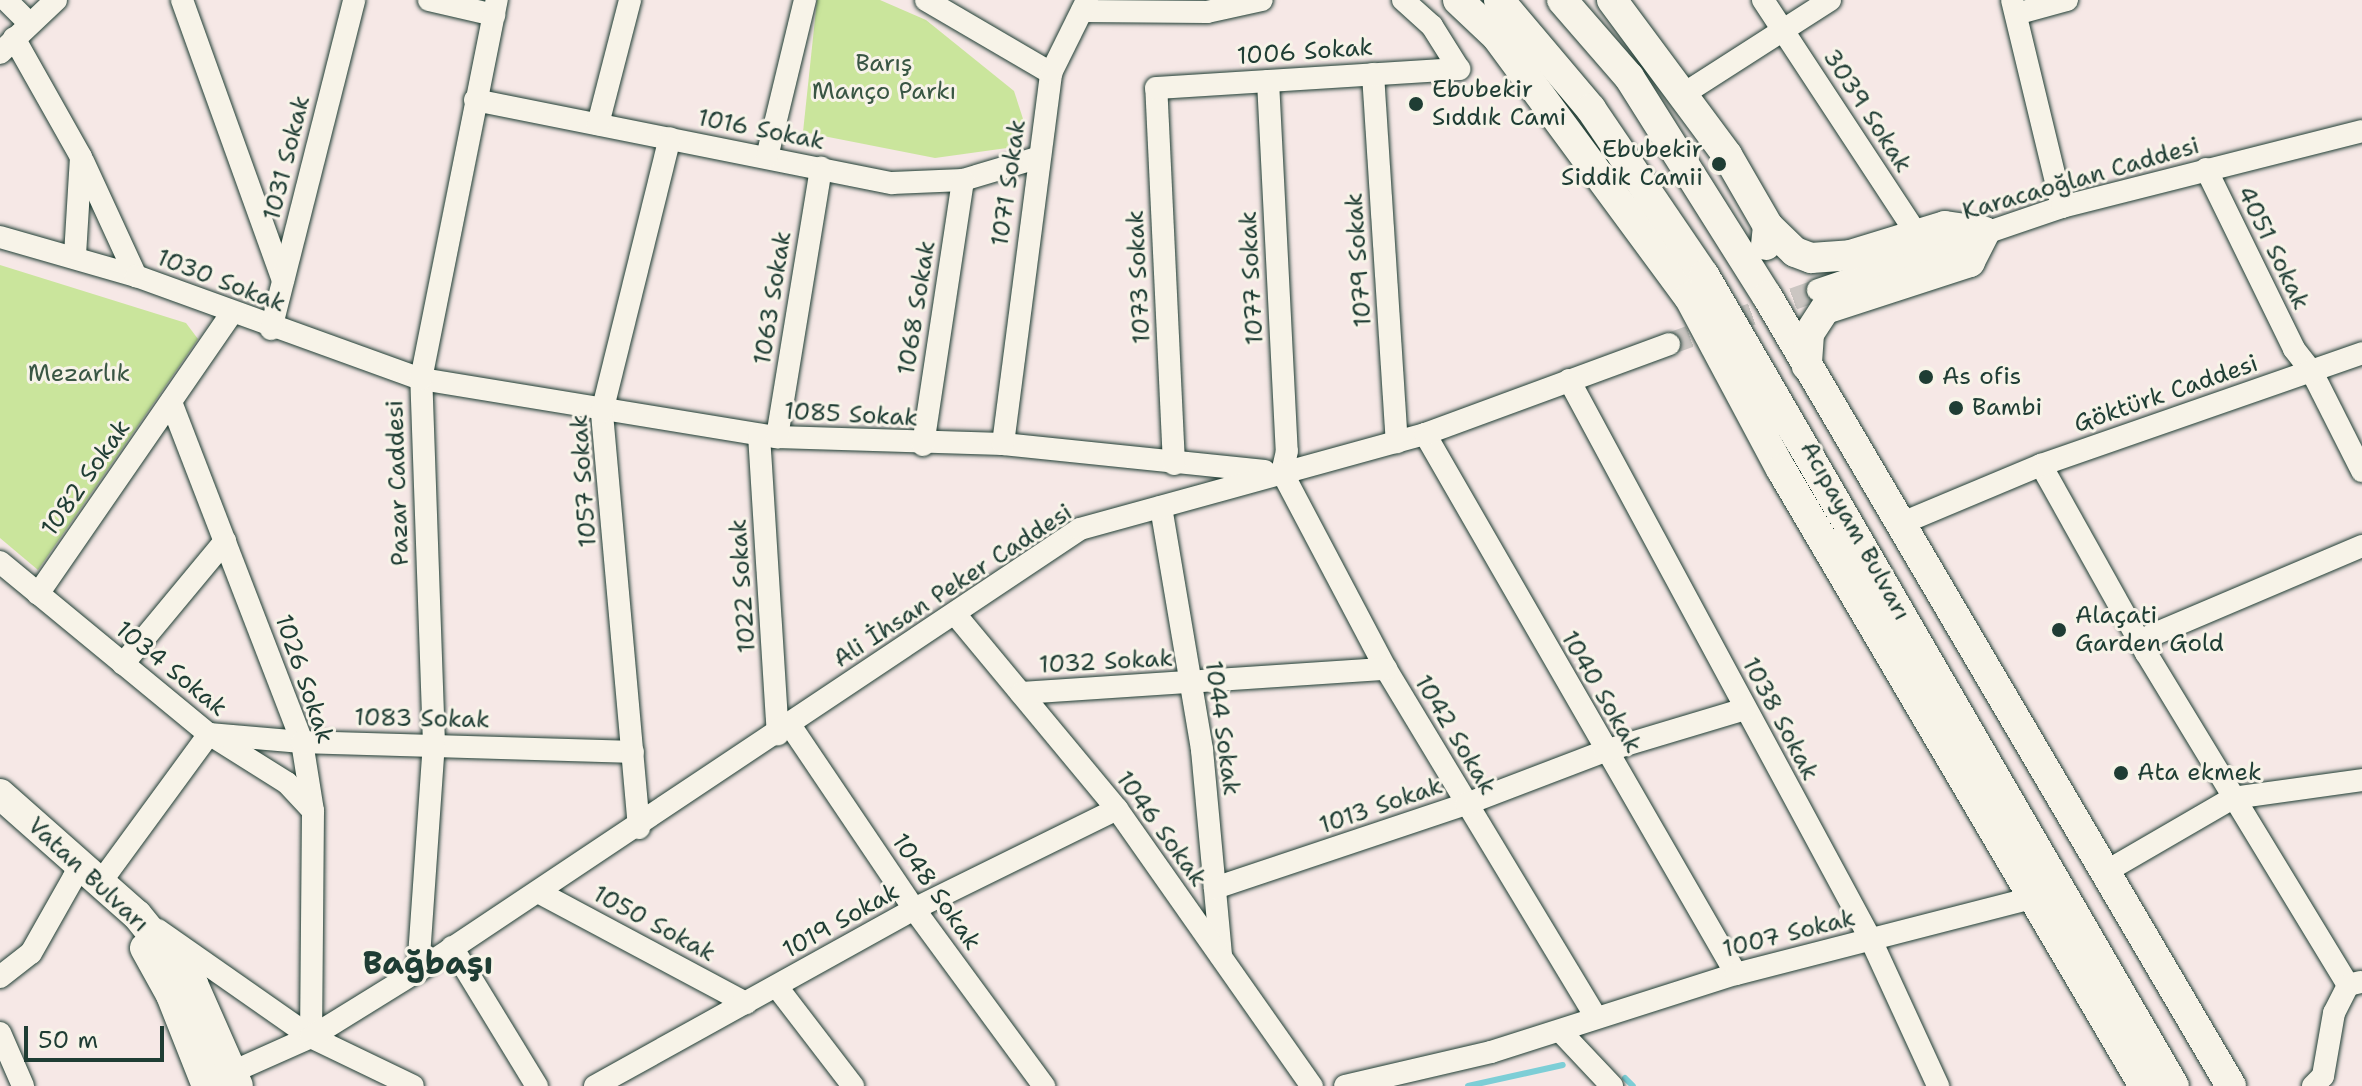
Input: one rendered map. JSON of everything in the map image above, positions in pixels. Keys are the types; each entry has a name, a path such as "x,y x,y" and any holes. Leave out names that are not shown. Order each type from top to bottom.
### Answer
{"main road":[{"path":"1458,0 1497,37 1689,297 1781,469 2144,1086"},
{"name":"Acıpayam Bulvarı","path":"1499,0 1591,109 1712,287 2174,1086"},
{"name":"Acıpayam Bulvarı","path":"1562,0 1629,77 1761,287 2231,1086"},
{"path":"1612,0 1727,155 1768,226 1795,252 1811,258 1850,255 1922,242 1958,224 1985,232 1970,262 1825,309 1809,334 1807,366"},
{"path":"1761,287 1768,226"},
{"name":"Vatan Bulvarı","path":"0,794 86,876 149,952 221,1082"},
{"name":"Vatan Bulvarı","path":"0,813 137,915 193,984 221,1082"}],"street":[{"path":"6,0 14,38 81,157 136,276"},
{"path":"14,38 56,0"},
{"path":"182,0 283,280"},
{"name":"1031 Sokak","path":"271,329 354,0"},
{"path":"429,0 495,8"},
{"path":"598,124 630,0"},
{"path":"767,157 805,0"},
{"path":"926,0 1051,73"},
{"path":"1084,5 1207,12 1262,0"},
{"name":"1006 Sokak","path":"1156,88 1459,69 1432,26 1403,0"},
{"name":"3039 Sokak","path":"1763,0 1922,242"},
{"path":"1682,95 1830,0"},
{"path":"2062,207 2014,7 2067,0"},
{"name":"1071 Sokak","path":"1003,444 1037,158 1051,73 1084,5"},
{"name":"Pazar Caddesi","path":"418,971 434,744 421,379 495,8"},
{"name":"1079 Sokak","path":"1373,74 1397,442"},
{"name":"1077 Sokak","path":"1268,81 1287,451 1282,472"},
{"name":"1073 Sokak","path":"1156,88 1174,464"},
{"name":"1016 Sokak","path":"475,100 892,183 963,180 1037,158"},
{"name":"Karacaoğlan Caddesi","path":"1985,232 2062,207 2362,131"},
{"name":"1057 Sokak","path":"639,828 602,412 670,138"},
{"path":"75,256 81,157"},
{"name":"1063 Sokak","path":"768,436 821,168"},
{"name":"4051 Sokak","path":"2206,169 2294,349 2312,372 2362,471"},
{"name":"1068 Sokak","path":"923,445 963,180"},
{"name":"1030 Sokak","path":"0,237 75,256 136,276 271,329 421,379"},
{"path":"1818,290 1922,242"},
{"name":"1082 Sokak","path":"38,594 232,313"},
{"name":"Ali İhsan Peker Caddesi","path":"221,1082 311,1037 418,971 639,828 1080,529 1425,434 1669,344"},
{"name":"Göktürk Caddesi","path":"1900,524 2041,465 2362,353"},
{"name":"1085 Sokak","path":"421,379 602,412 768,436 923,445 1003,444 1174,464 1282,472"},
{"name":"1038 Sokak","path":"1569,380 1871,940 1938,1086"},
{"name":"1026 Sokak","path":"171,402 302,742 313,811 311,1037"},
{"name":"1040 Sokak","path":"1425,434 1736,974"},
{"name":"1022 Sokak","path":"768,436 784,730"},
{"path":"2041,465 2148,644 2233,798 2355,983 2334,1013 2323,1076 2313,1086"},
{"name":"1042 Sokak","path":"1282,472 1386,669 1596,1017"},
{"name":"1044 Sokak","path":"1161,507 1190,683 1221,957"},
{"path":"123,664 225,541"},
{"path":"2148,644 2362,546"},
{"name":"1034 Sokak","path":"0,562 209,734 287,783 313,811"},
{"name":"1046 Sokak","path":"955,614 1117,809 1312,1086"},
{"name":"1032 Sokak","path":"1021,693 1386,669"},
{"name":"1013 Sokak","path":"1215,888 1466,804 1605,751 1745,709"},
{"name":"1048 Sokak","path":"784,730 1044,1086"},
{"path":"0,977 31,953 86,876 209,734"},
{"name":"1083 Sokak","path":"209,734 302,742 633,752"},
{"path":"2119,864 2233,798 2362,780"},
{"name":"1019 Sokak","path":"595,1086 914,909 1117,809"},
{"name":"1050 Sokak","path":"538,892 746,1003"},
{"name":"1007 Sokak","path":"1345,1086 1562,1033 1596,1017 1736,974 2032,898"},
{"path":"137,915 311,1037 413,1086"},
{"path":"452,947 537,1086"},
{"path":"777,987 853,1086"},
{"path":"0,1033 23,1086"},
{"path":"1562,1033 1612,1086"}],"green space":[{"name":"Barış Manço Parkı","path":"817,0 880,0 926,20 1014,91 1025,125 1007,148 935,158 803,132"},
{"name":"Mezarlık","path":"0,265 186,323 198,339 38,570 0,538"}],"waterway":[{"path":"1468,1086 1563,1065"},
{"path":"1625,1078 1633,1086"}],"tunnel":[{"path":"1669,344 1818,290"}],"place":[{"name":"Ebubekir Sıddık Cami","path":"1416,104"},
{"name":"Ebubekir Siddik Camii","path":"1719,164"},
{"name":"As ofis","path":"1926,377"},
{"name":"Bambi","path":"1956,408"},
{"name":"Alaçati Garden Gold","path":"2059,630"},
{"name":"Ata ekmek","path":"2121,773"}],"district":[{"name":"Bağbaşı","path":"428,963"}]}
